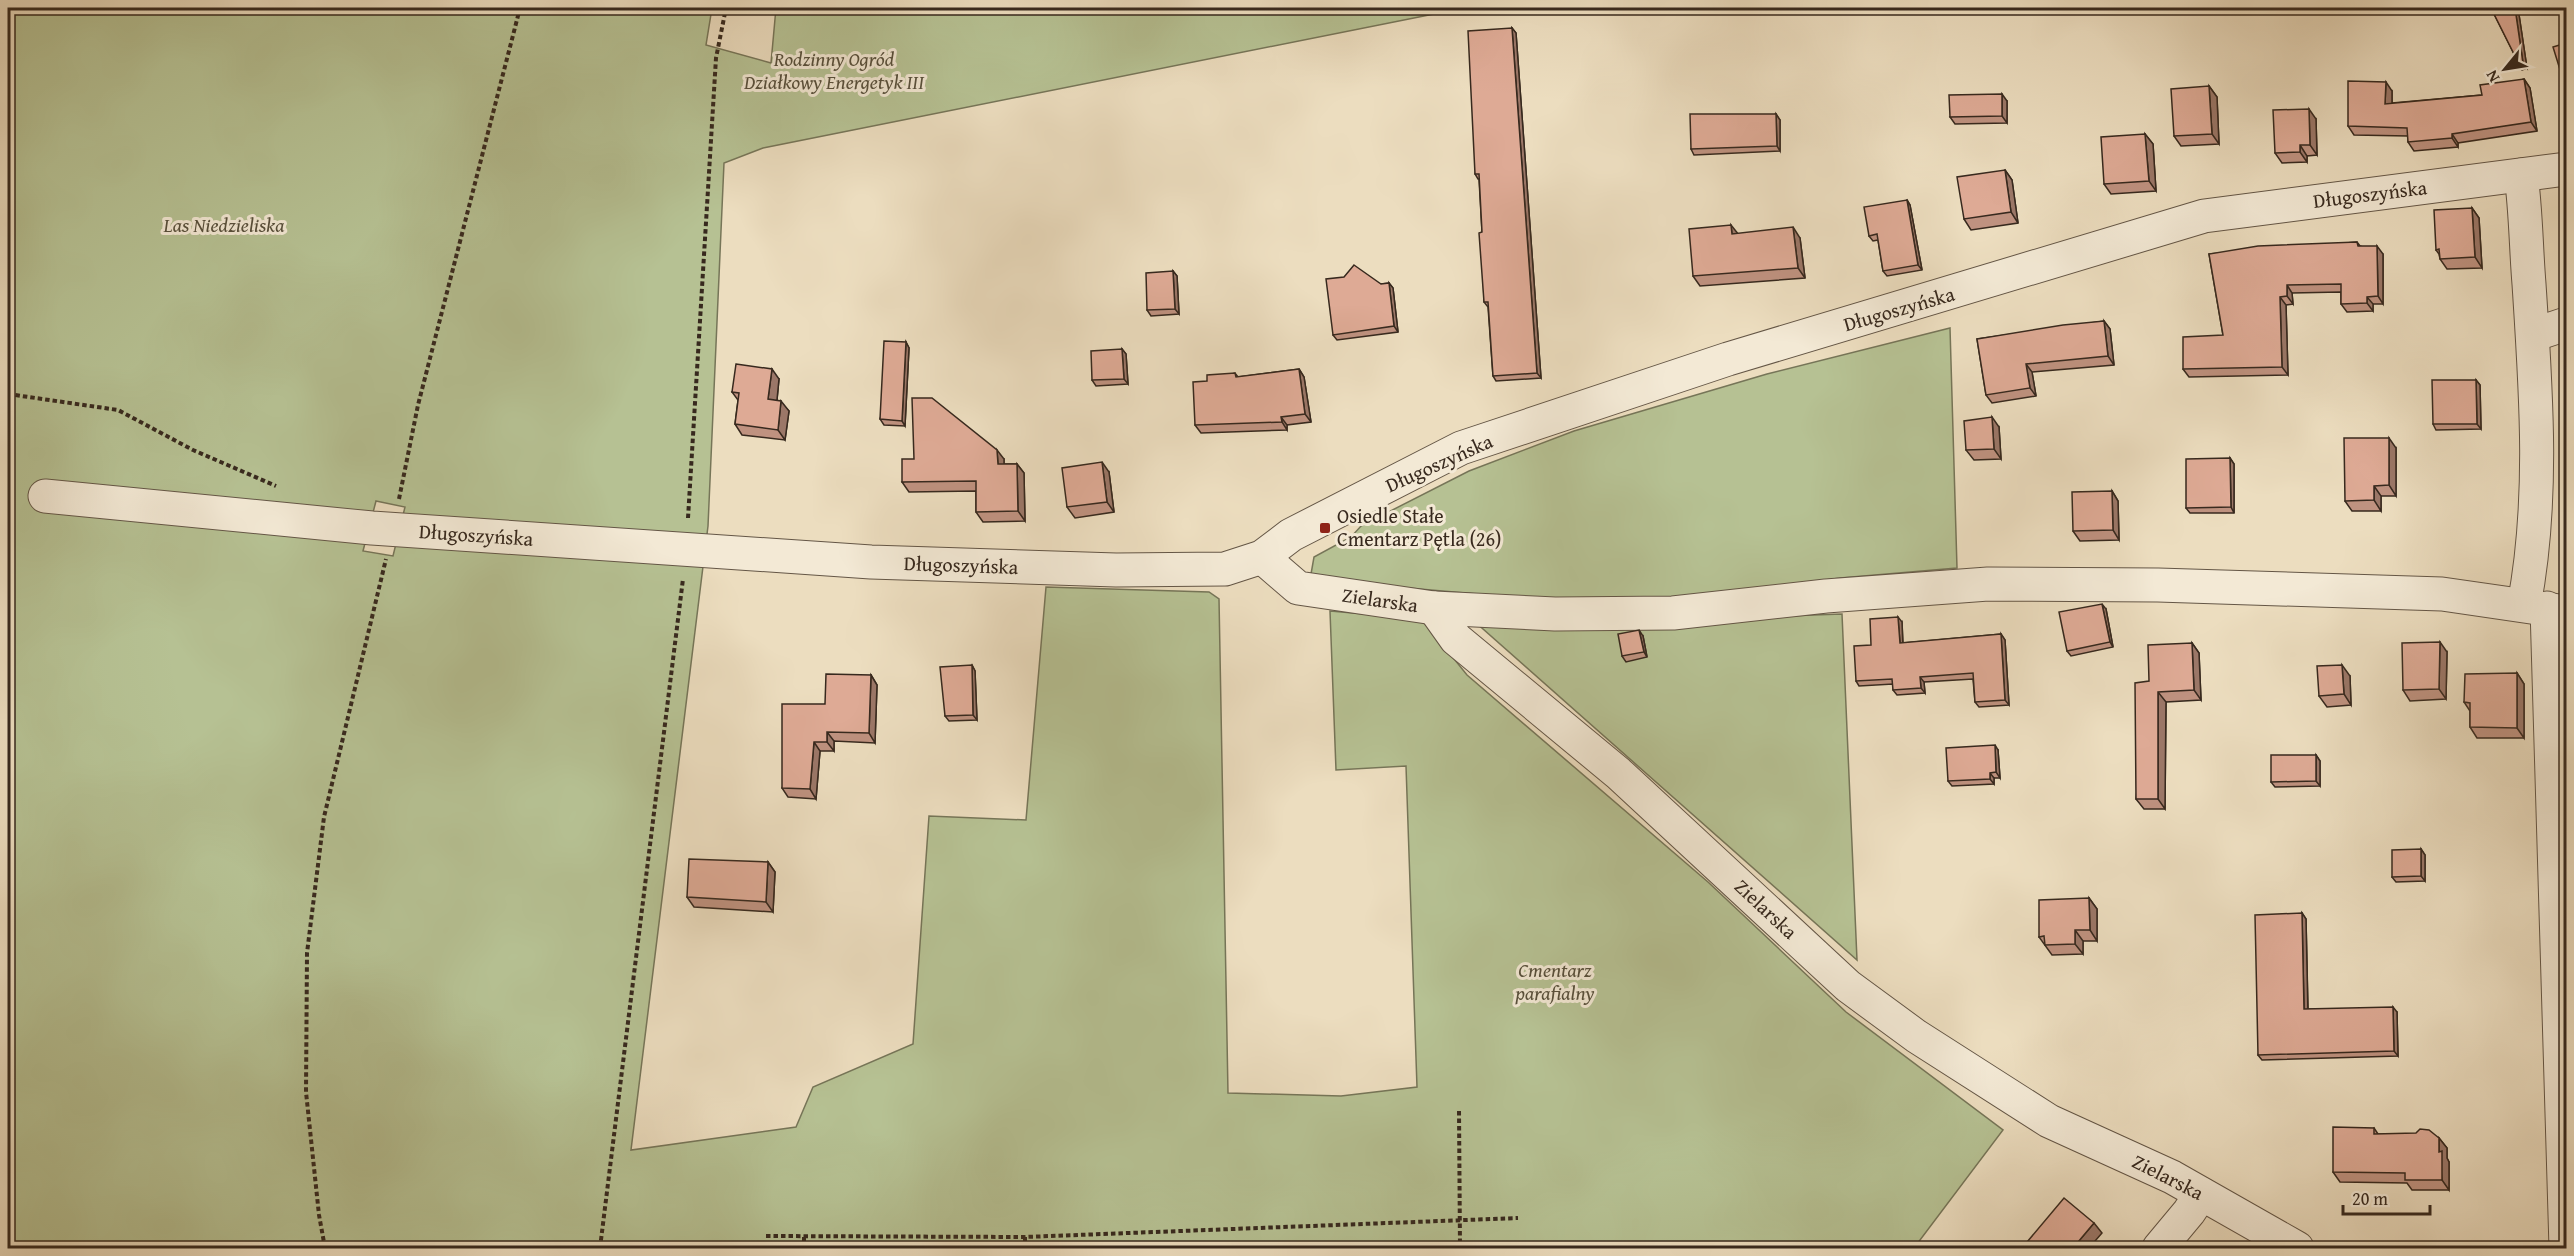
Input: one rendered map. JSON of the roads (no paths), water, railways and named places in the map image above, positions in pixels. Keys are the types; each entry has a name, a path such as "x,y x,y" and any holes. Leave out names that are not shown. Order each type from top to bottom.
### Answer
{"street":[{"name":"Długoszyńska","path":"45,496 393,530 871,562 1116,570 1225,569 1262,557 1291,534 1461,448 1728,359 2204,216 2566,168"},
{"path":"2521,175 2533,334 2537,465 2528,584 2546,608 2566,1248"},
{"path":"2533,334 2566,324"},
{"name":"Zielarska","path":"1262,557 1298,588 1434,608 1456,639 1618,773 1848,986 1916,1036 2049,1120 2172,1177 2297,1248"},
{"path":"1434,608 1555,614 1673,613 1826,596 1988,584 2158,585 2442,594 2546,608"},
{"path":"2159,1248 2201,1194"}],"place":[{"name":"Osiedle Stałe Cmentarz Pętla (26)","path":"1325,528"}],"park label":[{"name":"Rodzinny Ogród Działkowy Energetyk III","path":"834,70"},
{"name":"Las Niedzieliska","path":"224,225"},
{"name":"Cmentarz parafialny","path":"1555,982"}]}
